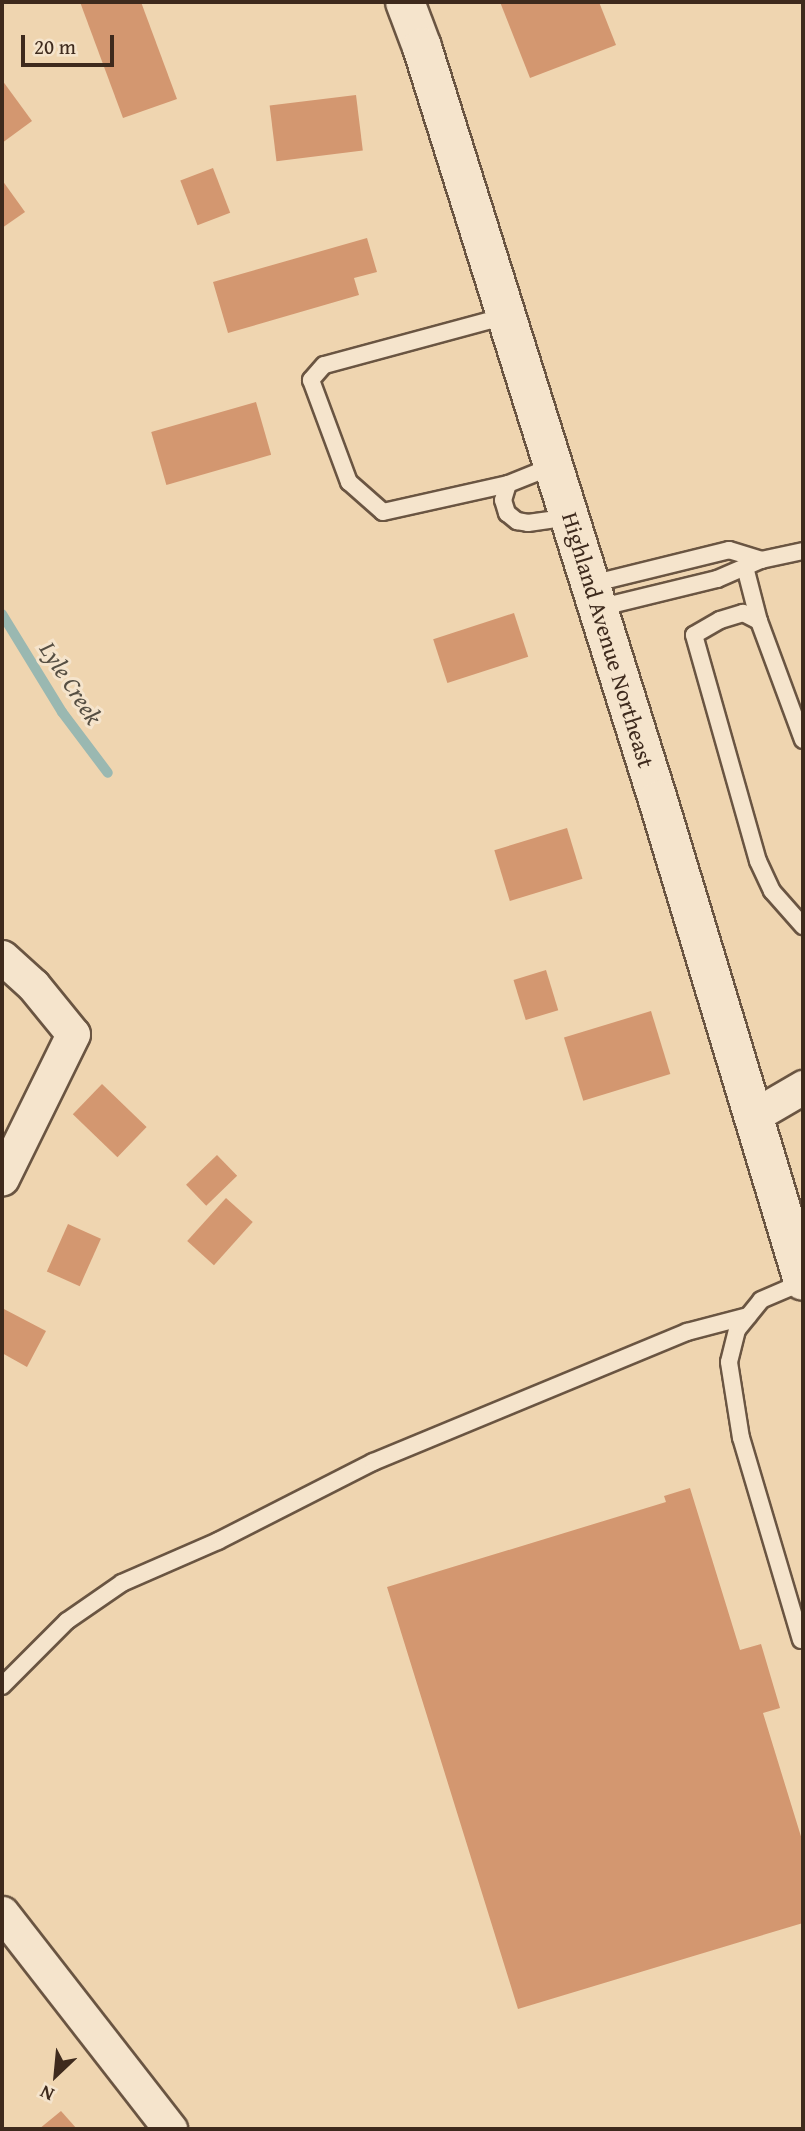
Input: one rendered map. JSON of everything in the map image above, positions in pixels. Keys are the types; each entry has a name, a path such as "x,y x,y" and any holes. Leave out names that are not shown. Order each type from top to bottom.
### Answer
{"main road":[{"name":"Highland Avenue Northeast","path":"405,2 570,517 755,1115 803,1281"}],"street":[{"path":"2,957 33,985 73,1034 2,1178"},
{"path":"755,1115 803,1087"},
{"path":"2,1913 170,2129"}],"lane":[{"path":"506,316 324,365 311,380 349,482 383,512 508,484 553,466"},
{"path":"508,484 503,500 507,513 517,521 528,523 570,517"},
{"path":"594,596 729,550 761,560"},
{"path":"594,596 717,579 761,560 803,551"},
{"path":"745,567 759,621 803,740"},
{"path":"759,621 743,613 720,620 694,635 758,861 772,891 803,926"},
{"path":"801,1640 741,1438 729,1362 737,1330 761,1300 803,1281"},
{"path":"2,1686 67,1621 122,1583 218,1541 373,1462 687,1332 748,1317"}],"building":[{"path":"80,2 141,2 177,99 123,118"},
{"path":"500,2 599,2 616,45 530,78"},
{"path":"2,80 32,121 2,143"},
{"path":"356,95 363,151 276,161 270,106"},
{"path":"213,168 230,213 198,225 180,181"},
{"path":"2,180 25,212 2,228"},
{"path":"367,238 377,272 354,278 359,295 228,333 213,282"},
{"path":"256,402 271,455 166,485 151,432"},
{"path":"514,613 528,657 447,683 433,639"},
{"path":"567,828 582,879 510,901 494,850"},
{"path":"546,970 558,1010 526,1020 513,980"},
{"path":"651,1011 670,1074 583,1101 564,1038"},
{"path":"102,1084 147,1127 117,1157 73,1114"},
{"path":"217,1155 237,1176 206,1206 186,1185"},
{"path":"226,1198 253,1222 214,1265 187,1241"},
{"path":"68,1224 101,1239 80,1286 47,1272"},
{"path":"2,1308 46,1331 27,1367 2,1353"},
{"path":"690,1488 740,1650 761,1644 780,1708 763,1713 803,1843 803,1923 518,2009 387,1587 666,1502 664,1496"},
{"path":"61,2111 77,2129 39,2129"}],"waterway":[{"name":"Lyle Creek","path":"2,614 62,712 108,773"}]}
